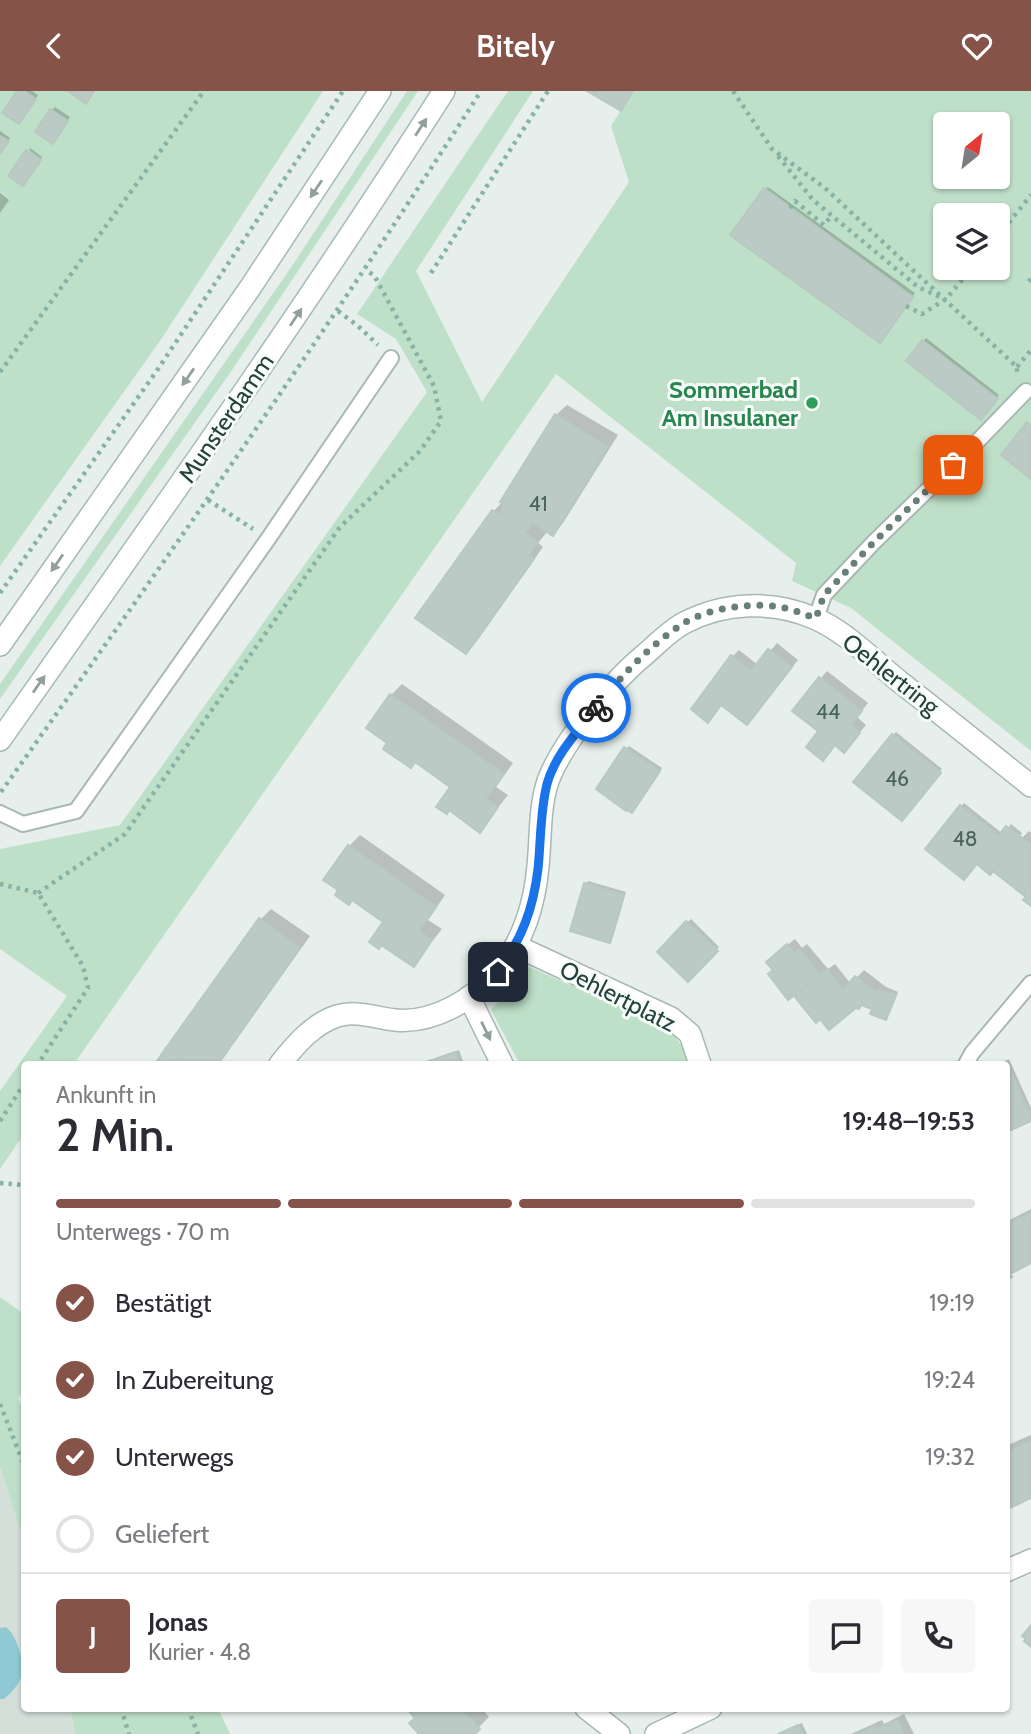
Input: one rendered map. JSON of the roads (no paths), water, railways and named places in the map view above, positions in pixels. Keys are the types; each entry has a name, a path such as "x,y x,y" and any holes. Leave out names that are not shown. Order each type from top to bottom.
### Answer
{"street":[{"path":"0,645 250,288 380,91"},
{"name":"Munsterdamm","path":"0,740 306,302 444,91"},
{"name":"Oehlertring","path":"283,1061 317,1026 338,1016 351,1013 398,1020 421,1019 440,1013 469,997 498,972 516,946 532,901 548,782 562,752 629,668 682,623 726,607 774,606 816,618 852,643 1031,786"},
{"name":"Oehlertplatz","path":"516,946 671,1018 690,1034 699,1061"},
{"path":"469,997 501,1061"},
{"path":"1010,1569 1031,1560"},
{"path":"591,1712 619,1734"},
{"path":"656,1734 703,1712"}],"lane":[{"path":"0,813 23,824 76,811 268,539 391,358"},
{"path":"816,618 821,600 832,586 1026,391"},
{"path":"968,1061 1031,982"}],"water":[{"path":"6,1627 13,1636 21,1656 21,1678 4,1699 0,1699 0,1628"}],"place":[{"name":"Sommerbad Am Insulaner","path":"812,403"}]}
